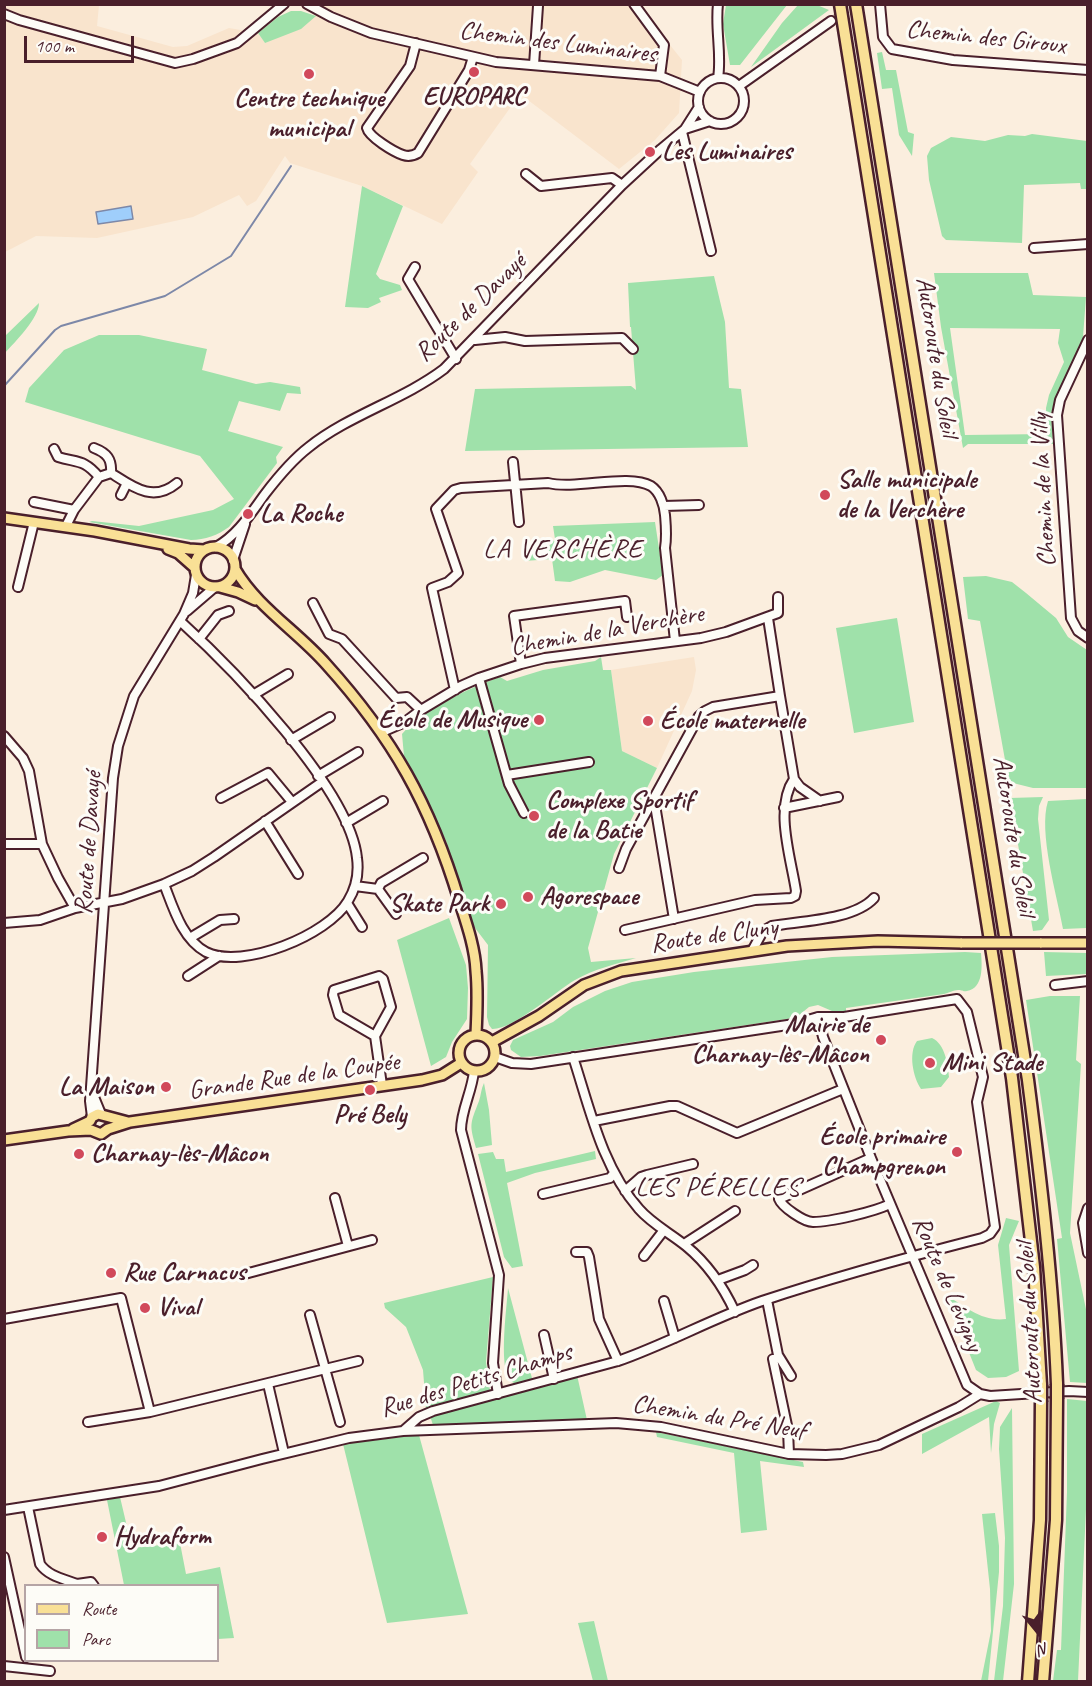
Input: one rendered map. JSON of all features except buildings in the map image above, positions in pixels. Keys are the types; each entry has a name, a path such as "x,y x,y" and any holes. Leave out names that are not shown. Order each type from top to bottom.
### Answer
{"highway":[{"name":"Autoroute du Soleil","path":"840,4 1012,1078 1031,1238 1041,1402 1040,1520 1028,1682"},
{"name":"Autoroute du Soleil","path":"856,4 1027,1068 1046,1217 1058,1399 1056,1520 1044,1682"}],"main road":[{"path":"4,518 66,526 189,549 204,550 216,547 224,549 243,584 320,657 382,732 399,757 424,805 455,887 472,948 476,970 476,1034"},
{"path":"155,543 178,554 205,585 238,592 262,604"},
{"path":"195,571 198,556 204,550"},
{"path":"217,587 232,578 234,565"},
{"name":"Route de Cluny","path":"492,1042 539,1016 584,985 621,971 646,966 787,946 854,942 1088,943"},
{"path":"476,1034 492,1042 495,1057 485,1070 474,1071 461,1063 458,1052 464,1040 476,1034"},
{"name":"Grande Rue de la Coupée","path":"96,1120 101,1134 130,1122 433,1077 442,1075 461,1063"},
{"path":"96,1120 110,1126 108,1130"},
{"name":"Grande Rue de la Coupée","path":"4,1140 69,1131 96,1120 130,1122"}],"street":[{"path":"4,14 175,63 237,43 284,4"},
{"name":"Chemin des Luminaires","path":"307,4 331,17 371,33 473,57 496,62 660,76 700,92"},
{"path":"634,4 664,45 660,76"},
{"path":"718,4 716,27 718,78"},
{"name":"Chemin des Giroux","path":"880,4 883,37 892,49 953,60 1088,70"},
{"path":"534,65 538,6"},
{"path":"739,86 831,21"},
{"path":"416,43 410,66 368,128 371,136 403,155 411,156 418,153 469,70 473,57"},
{"path":"718,78 726,78 739,86 744,99 741,113 731,122 724,124 710,121 699,107 700,92 705,84 718,78"},
{"name":"Route de Davayé","path":"246,521 288,466 310,446 432,378 456,359 622,185 683,130 699,107"},
{"name":"Route de Davayé","path":"683,130 710,121"},
{"path":"683,130 711,251"},
{"path":"526,174 541,186 612,178 622,185"},
{"path":"1034,248 1088,244"},
{"path":"415,267 408,279 456,359"},
{"path":"475,340 505,337 525,340 622,338 633,349"},
{"name":"Chemin de la Villy","path":"1088,339 1060,400 1057,415 1071,618 1078,631 1088,638"},
{"path":"94,448 106,453 110,459 111,474"},
{"path":"54,449 58,457 83,462 99,477"},
{"path":"513,462 519,522"},
{"path":"66,526 74,510 99,477 111,474 149,493 157,494 168,491 177,483"},
{"path":"455,690 432,588 448,582 458,573 436,509 454,490 461,488 548,483 558,486 588,485 598,482 640,483 652,487 664,506 668,536 665,548 675,641"},
{"path":"121,495 127,483"},
{"path":"34,502 74,510"},
{"path":"664,506 699,505"},
{"path":"216,547 227,541 246,521"},
{"path":"234,565 246,521"},
{"path":"18,587 34,522"},
{"name":"Route de Davayé","path":"96,1120 92,1091 113,778 118,746 134,696 182,617 193,593 195,571"},
{"name":"Route de Davayé","path":"182,617 217,587"},
{"name":"Chemin de la Verchère","path":"382,732 405,723 421,710 479,678 521,664 555,657 726,632 768,618 778,612 778,597"},
{"path":"521,664 514,616 625,601 627,617"},
{"path":"313,603 329,634 342,639 396,698 406,697 421,710"},
{"path":"199,639 218,615 228,610"},
{"path":"164,884 181,925 190,938 205,951 219,957 243,957 290,943 320,929 334,918 347,903 355,886 357,859 354,842 346,823 320,779 253,695 199,639 182,617"},
{"path":"768,618 794,779 800,787 820,801"},
{"path":"253,695 288,674"},
{"path":"479,678 507,775 524,813"},
{"path":"619,868 626,849 699,716 705,711 780,696"},
{"path":"291,740 330,717"},
{"path":"4,736 18,751 29,771 42,844 75,908"},
{"path":"4,923 40,920 75,908 122,900 164,884 207,862 358,752"},
{"path":"507,775 588,762"},
{"path":"221,798 268,773 292,802"},
{"path":"625,930 755,900 795,896 784,808 786,796 794,779"},
{"path":"784,808 838,797"},
{"path":"654,798 674,919"},
{"path":"346,823 383,801"},
{"path":"265,821 298,874"},
{"path":"4,844 42,844"},
{"path":"378,889 381,883 423,858"},
{"path":"355,886 378,889 396,914"},
{"path":"752,951 763,931 772,926 853,911 867,905 874,897"},
{"path":"347,903 362,927"},
{"path":"190,938 220,920 234,919"},
{"path":"188,976 219,957"},
{"path":"375,1036 339,1015 333,995 334,990 379,976 383,980 391,1007 375,1036 381,1085"},
{"path":"1055,984 1088,981"},
{"name":"Rue des Petits Champs","path":"4,1510 159,1486 349,1438 403,1431 419,1417 433,1411 618,1361 767,1300 990,1234 995,1227 996,1220 977,1102 984,1077 967,1012 957,999 844,1017 818,1017"},
{"path":"495,1057 516,1064 573,1058 794,1024 818,1017"},
{"name":"Route de Lévigny","path":"818,1017 820,1030 843,1089 963,1377 972,1390 980,1394"},
{"path":"573,1058 614,1173 625,1191 640,1210 684,1244 710,1268 735,1312"},
{"path":"474,1071 473,1083 461,1117 461,1130 499,1275 493,1363 498,1394"},
{"path":"594,1121 676,1106 737,1133 843,1089"},
{"path":"871,1158 779,1199 781,1204 786,1209 812,1222 869,1212 890,1204"},
{"path":"625,1191 641,1177 693,1164"},
{"path":"543,1194 610,1178 614,1173"},
{"path":"335,1198 348,1246"},
{"path":"1088,1208 1083,1223 1088,1253"},
{"path":"684,1244 735,1211"},
{"path":"644,1256 664,1230"},
{"path":"241,1275 372,1240"},
{"path":"576,1252 587,1252 599,1319 618,1361"},
{"path":"718,1280 753,1265"},
{"path":"4,1318 121,1298 150,1412"},
{"path":"767,1300 778,1355 791,1376"},
{"path":"664,1301 675,1338"},
{"path":"310,1315 340,1422"},
{"path":"544,1335 554,1379"},
{"path":"773,1359 788,1430 789,1454"},
{"path":"88,1422 150,1412 358,1361"},
{"path":"268,1384 284,1453"},
{"path":"980,1394 990,1396 1088,1392"},
{"name":"Chemin du Pré Neuf","path":"403,1431 616,1423 661,1427 789,1454 826,1455 869,1449 924,1425 980,1394"},
{"path":"28,1507 40,1564 56,1577 74,1584"},
{"path":"4,1557 24,1648"},
{"path":"4,1666 27,1662 50,1671"}],"shaded area":[{"path":"5,5 99,5 97,26 173,47 187,46 229,28 258,33 265,43 315,16 314,5 638,5 682,60 679,113 655,140 619,169 520,94 470,164 478,172 442,224 362,186 290,163 285,156 256,201 247,206 239,195 193,217 97,238 36,236 5,252"},
{"name":"École maternelle","path":"694,657 696,670 692,691 657,768 622,751 611,670"}],"green space":[{"path":"726,5 787,5 740,65 730,65 723,24"},
{"path":"798,5 817,5 829,10 751,67 782,23"},
{"path":"291,11 301,11 316,16 301,29 265,43 258,33 278,17"},
{"path":"882,52 886,70 896,70 908,132 914,134 912,156 899,135 892,88 882,89 877,53"},
{"path":"1032,134 1087,141 1087,189 1081,189 1080,183 1024,185 1022,243 946,240 942,236 929,180 927,156 931,148 951,137 985,141 1008,135"},
{"path":"362,186 403,206 376,274 380,279 400,285 402,290 379,298 381,302 368,308 345,307"},
{"path":"934,273 1028,273 1033,295 1086,297 1083,337 1077,355 1056,396 1051,414 1053,444 968,444 963,448 941,327","holes":["950,328 1060,329 1058,343 1064,362 1049,395 1046,408 1047,434 965,435"]},
{"path":"714,276 725,322 729,388 741,389 748,447 465,451 475,389 631,386 636,390 628,283"},
{"path":"39,303 31,323 5,353 5,336"},
{"path":"99,335 139,335 207,349 202,370 256,384 270,382 300,387 301,394 287,393 280,411 239,401 228,431 283,447 276,457 277,463 225,530 206,538 191,540 89,522 139,526 213,510 234,499 200,456 25,402 29,388 64,350"},
{"path":"655,522 663,575 656,580 605,570 570,582 555,581 552,559 524,561 523,555 543,553 555,539 553,526"},
{"path":"986,576 1012,582 1056,618 1068,637 1087,650 1087,788 1033,788 1009,782 980,621 968,619 963,577"},
{"path":"897,618 914,722 854,733 836,628"},
{"name":"Complexe Sportif de la Batie","path":"601,657 603,670 611,670 622,751 657,768 614,854 588,948 591,962 636,958 582,976 522,1017 501,1028 492,1029 487,1017 488,945 472,924 446,841 404,756 402,734 435,708 461,693 500,677 507,681 543,670 595,661"},
{"path":"1043,797 1039,806 1038,819 1049,920 1042,930 1033,931 1010,798"},
{"path":"1087,799 1087,928 1063,929 1045,829 1048,801"},
{"path":"449,918 466,965 467,1019 452,1042 446,1057 431,1066 397,940"},
{"path":"1044,952 1087,953 1087,974 1046,976"},
{"path":"981,953 979,981 973,989 967,991 956,990 944,994 846,1008 846,1012 832,1011 818,1005 809,1007 798,1016 787,1019 540,1056 521,1057 511,1050 510,1046 513,1040 553,1022 573,1007 605,991 632,982 694,972 832,957"},
{"path":"1050,996 1080,996 1076,1060 1081,1064 1070,1233 1087,1314 1087,1383 1070,1382 1057,1239 1062,1238 1026,1000"},
{"name":"Mini Stade","path":"932,1038 943,1050 949,1077 941,1087 921,1089 914,1072 912,1058 914,1046 917,1041"},
{"path":"484,1083 492,1145 476,1148 472,1124"},
{"path":"595,1151 596,1159 535,1173 507,1183 523,1266 512,1268 504,1257 478,1154 493,1152 496,1159 504,1159 506,1172"},
{"path":"1006,1218 1019,1221 1009,1245 1019,1371 1006,1377 988,1378 976,1370 946,1295 982,1316 1006,1319 998,1245"},
{"path":"493,1277 486,1362 490,1391 426,1408 423,1370 406,1327 385,1308 384,1303"},
{"path":"508,1288 533,1382 516,1384 507,1375 504,1351"},
{"path":"577,1375 587,1420 434,1428 430,1416"},
{"path":"1067,1399 1087,1401 1087,1488 1078,1681 1053,1681 1057,1650 1061,1650 1067,1492"},
{"path":"996,1401 1000,1403 994,1424 991,1453 989,1417 922,1454 922,1434"},
{"path":"1012,1408 1014,1584 1003,1681 994,1681 1003,1606 1005,1538 999,1449 1000,1427"},
{"path":"656,1432 803,1462 804,1467 760,1461 767,1530 741,1533 734,1453 657,1437"},
{"path":"419,1435 468,1614 387,1623 343,1444"},
{"path":"120,1497 132,1548 180,1543 186,1574 220,1567 234,1638 219,1639 219,1584 124,1584 107,1500"},
{"path":"995,1513 999,1572 988,1681 981,1681 991,1631 990,1589 982,1514"},
{"path":"594,1621 608,1681 593,1681 578,1623"}],"water":[{"path":"131,206 133,219 98,224 96,212"}],"waterway":[{"path":"4,386 61,326 165,296 231,256 291,166"}],"tunnel":[{"path":"831,21 855,4"}],"place":[{"name":"EUROPARC","path":"474,72"},
{"name":"Centre technique municipal","path":"309,74"},
{"name":"Les Luminaires","path":"650,152"},
{"name":"Salle municipale de la Verchère","path":"825,495"},
{"name":"La Roche","path":"248,514"},
{"name":"École de Musique","path":"539,720"},
{"name":"École maternelle","path":"648,721"},
{"name":"Complexe Sportif de la Batie","path":"534,816"},
{"name":"Agorespace","path":"528,897"},
{"name":"Skate Park","path":"501,904"},
{"name":"Mairie de Charnay-lès-Mâcon","path":"881,1040"},
{"name":"Mini Stade","path":"930,1063"},
{"name":"La Maison","path":"166,1087"},
{"name":"Pré Bely","path":"370,1090"},
{"name":"École primaire Champgrenon","path":"957,1152"},
{"name":"Charnay-lès-Mâcon","path":"79,1154"},
{"name":"Rue Carnacus","path":"111,1273"},
{"name":"Vival","path":"145,1308"},
{"name":"Hydraform","path":"102,1537"}],"district":[{"name":"LA VERCHÈRE","path":"563,550"},
{"name":"LES PÉRELLES","path":"718,1188"}]}
